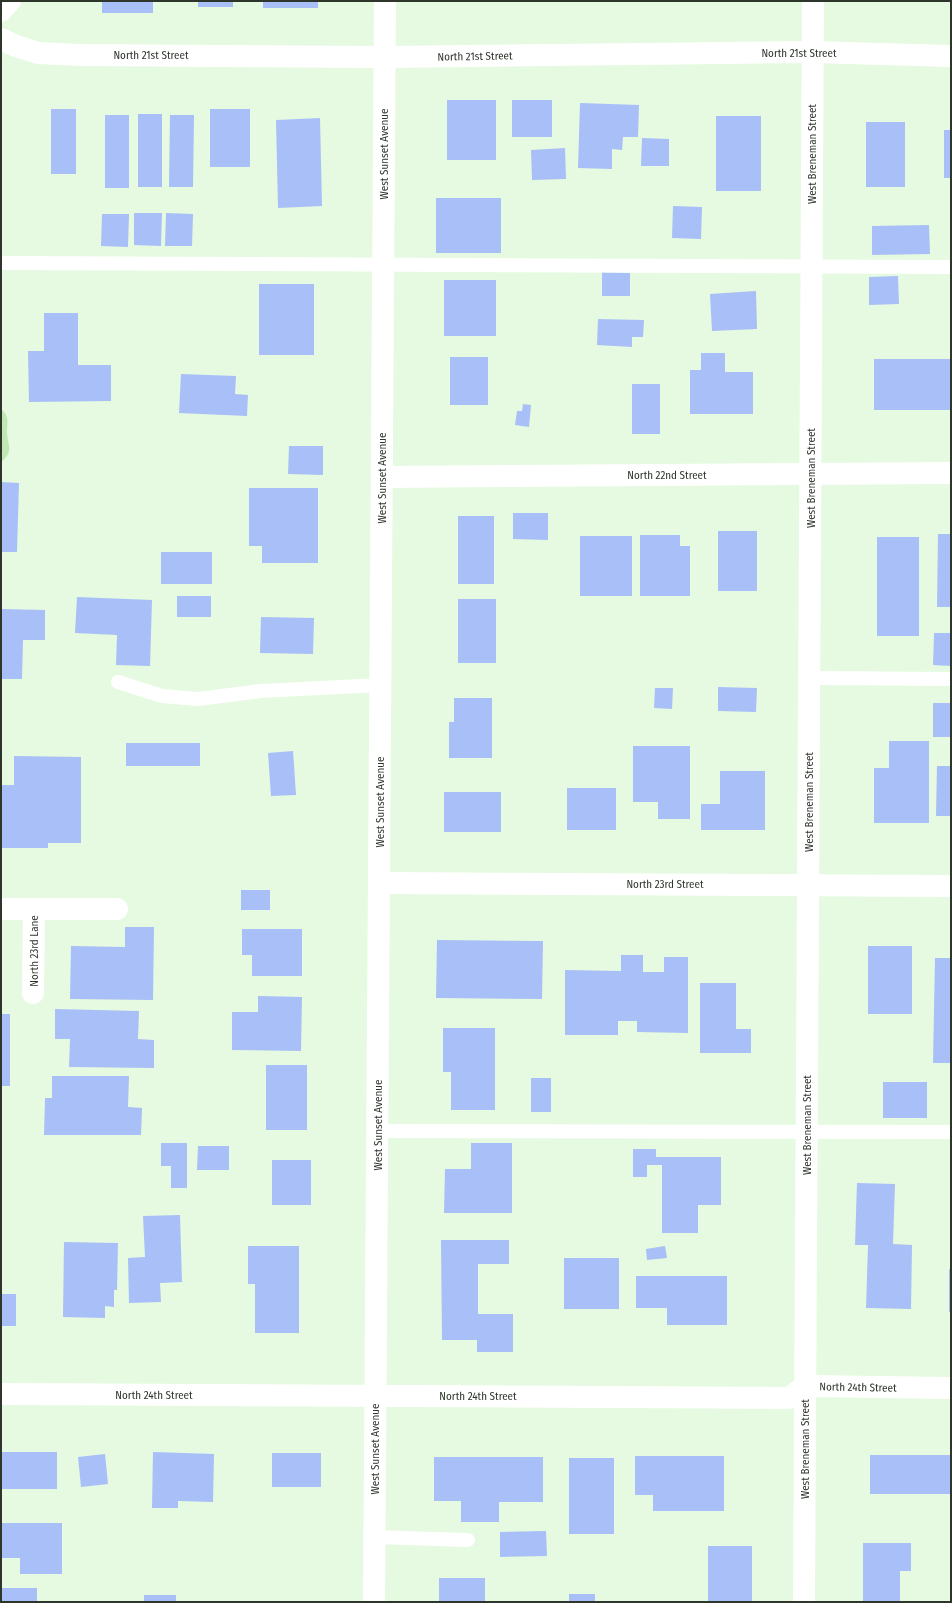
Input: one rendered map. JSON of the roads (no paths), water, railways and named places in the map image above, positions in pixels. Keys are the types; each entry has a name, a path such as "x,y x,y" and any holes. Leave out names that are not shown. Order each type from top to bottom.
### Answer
{"street":[{"path":"1,11 10,1"},
{"name":"West Sunset Avenue","path":"374,1602 385,1"},
{"name":"West Breneman Street","path":"804,1602 813,1"},
{"name":"North 21st Street","path":"1,39 16,46 38,53 82,55 384,57 813,52 951,56"},
{"name":"North 22nd Street","path":"382,477 951,473"},
{"name":"North 23rd Street","path":"380,883 951,886"},
{"name":"North 23rd Lane","path":"1,909 116,909"},
{"name":"North 23rd Lane","path":"34,909 34,993"},
{"name":"North 24th Street","path":"1,1394 789,1398 805,1386 951,1388"}],"lane":[{"path":"1,263 951,267"},
{"path":"809,678 951,679"},
{"path":"118,682 162,696 198,699 261,691 381,685"},
{"path":"378,1131 951,1132"},
{"path":"375,1537 468,1540"}]}
